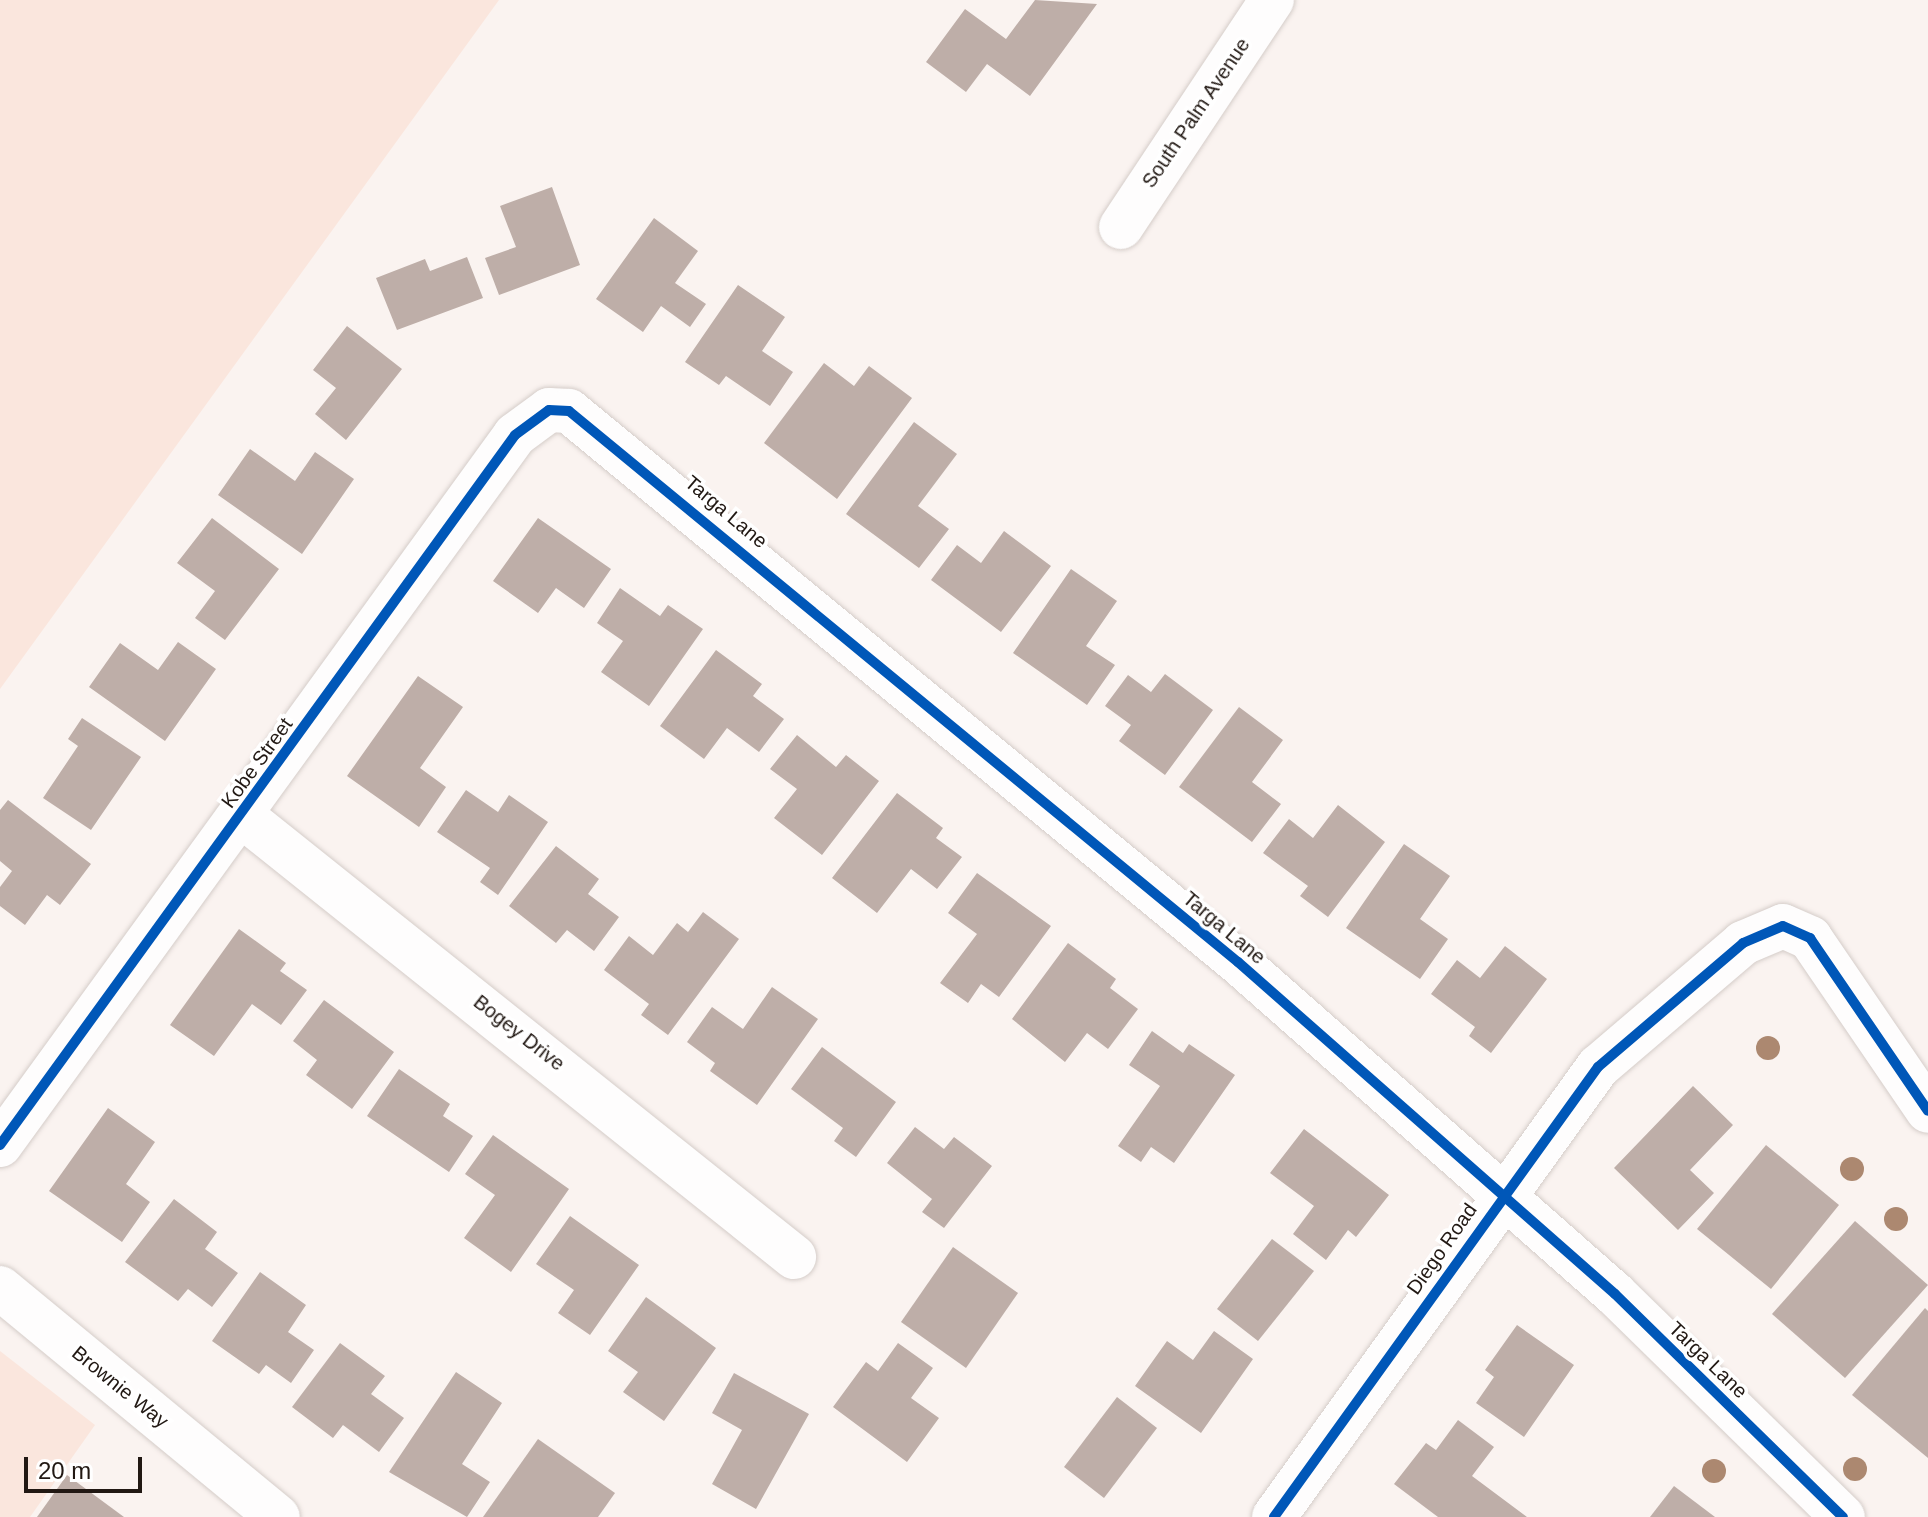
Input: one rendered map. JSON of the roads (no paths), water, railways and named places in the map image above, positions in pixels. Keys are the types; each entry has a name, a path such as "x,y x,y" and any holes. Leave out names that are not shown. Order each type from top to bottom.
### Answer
{"street":[{"name":"South Palm Avenue","path":"1121,227 1272,0"},
{"name":"Kobe Street","path":"0,1145 515,435 549,410"},
{"name":"Targa Lane","path":"549,410 569,411 609,438 1226,952 1615,1294 1843,1517"},
{"name":"Bogey Drive","path":"241,815 794,1257"},
{"name":"Diego Road","path":"1274,1517 1502,1196 1626,1038 1769,929 1798,929 1810,938 1928,1111"},
{"name":"Brownie Way","path":"0,1288 278,1517"}]}
